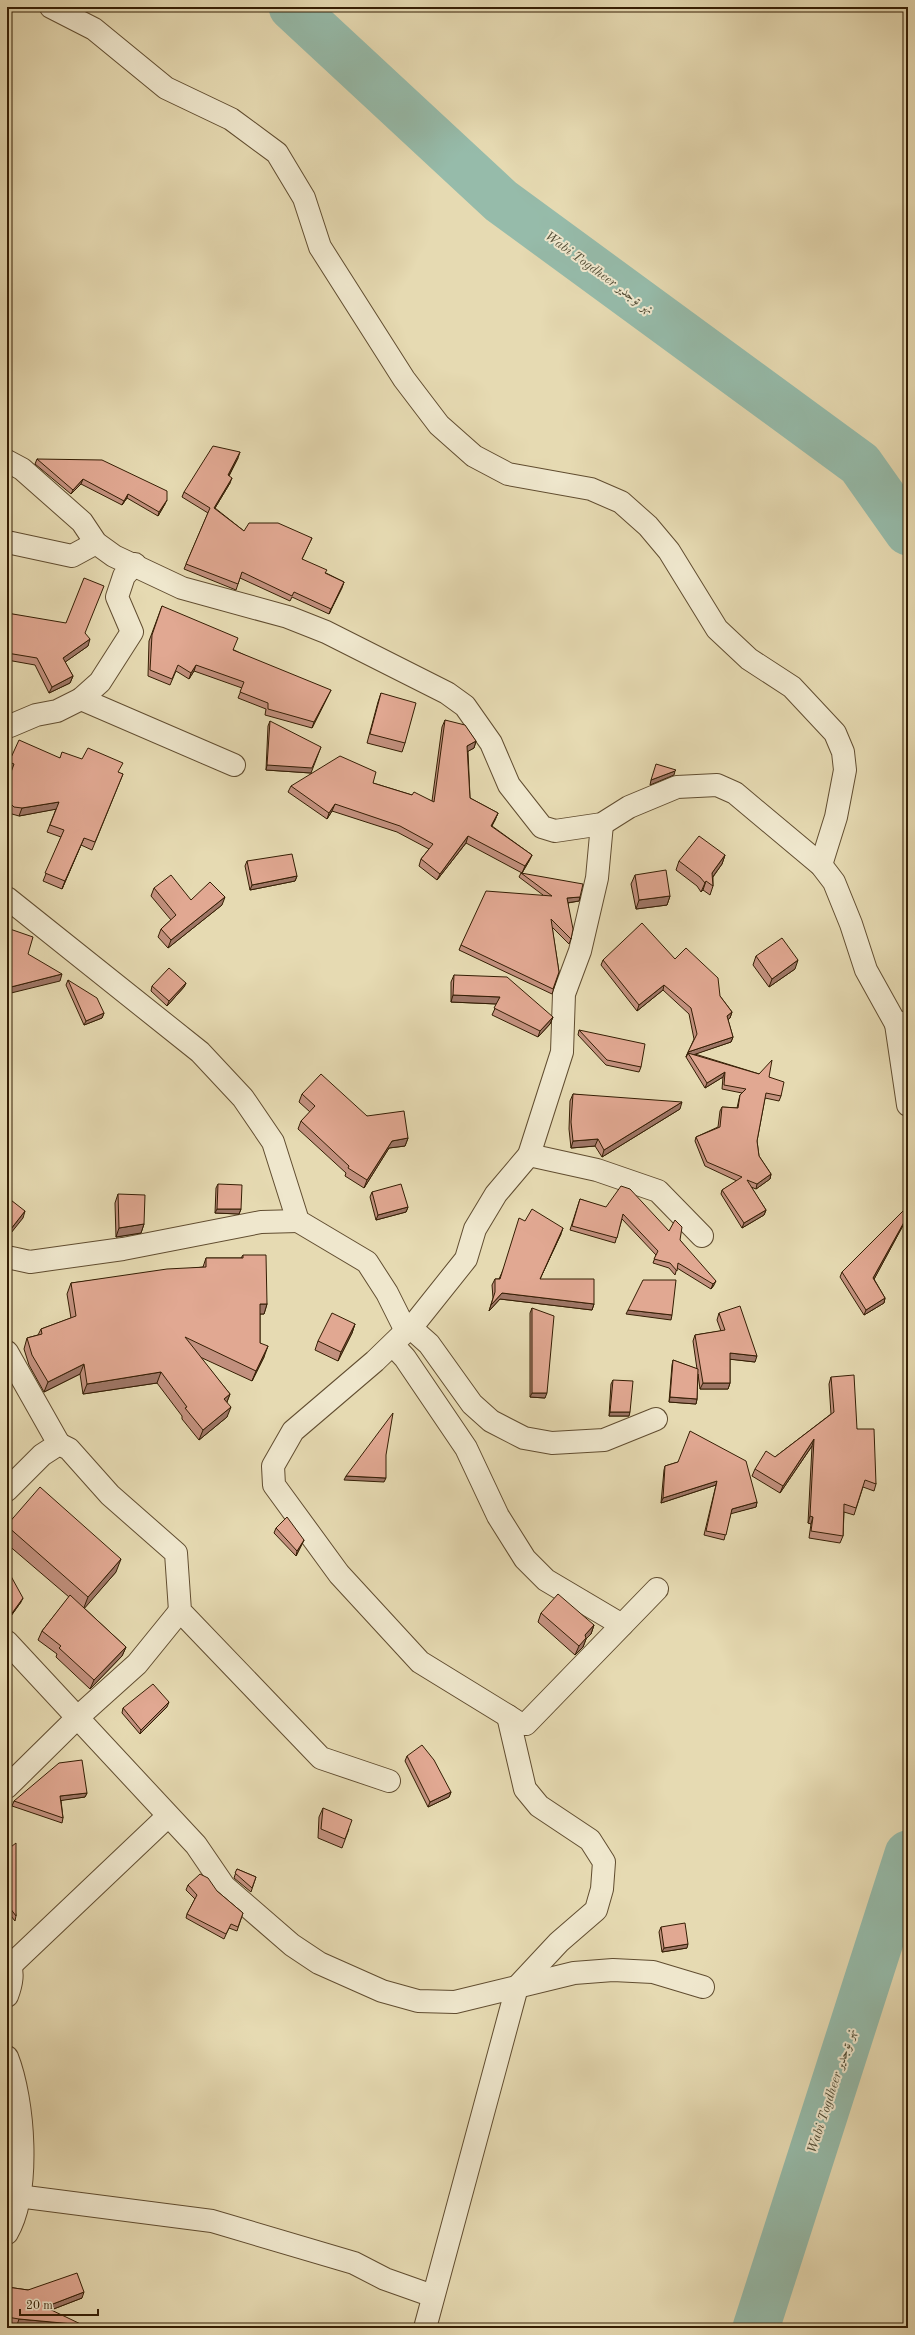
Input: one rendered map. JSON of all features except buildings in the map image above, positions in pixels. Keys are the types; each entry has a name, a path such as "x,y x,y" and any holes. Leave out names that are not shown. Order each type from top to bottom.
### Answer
{"street":[{"path":"51,7 94,29 166,88 231,119 277,153 304,198 320,247 404,379 439,425 474,456 508,474 591,489 621,502 648,526 669,551 717,629 749,659 792,687 835,733 843,752 845,770 836,817 821,865"},
{"path":"7,461 22,469 82,522 96,543 114,556 135,564 182,588 288,617 326,632 447,693 465,706 491,743 509,785 542,827 556,831 602,824 629,807 677,787 717,785 735,793 821,865 834,882 866,970 902,1023 908,1105"},
{"path":"7,542 72,556 96,543"},
{"path":"8,728 36,715 57,711 81,699 100,682 132,632 117,597 124,576 135,564"},
{"path":"81,699 234,765"},
{"path":"602,824 597,878 580,951 564,994 562,1052 530,1155 496,1194 475,1229 466,1259 403,1335 293,1431 273,1466 274,1485 339,1574 420,1662 519,1723 526,1724 657,1589"},
{"path":"7,898 200,1052 244,1098 273,1142 298,1222"},
{"path":"530,1155 597,1170 658,1191 702,1236"},
{"path":"7,1257 30,1262 123,1248 260,1222 298,1222 367,1262 387,1293 403,1335 405,1358 466,1448 498,1516 525,1559 546,1580 622,1625"},
{"path":"403,1335 429,1344 472,1404 491,1421 524,1438 552,1443 604,1440 656,1419"},
{"path":"7,1352 59,1444 69,1449 110,1495 176,1553 180,1611 321,1758 389,1781"},
{"path":"7,1490 42,1455 59,1444"},
{"path":"7,1787 78,1717 137,1664 180,1611"},
{"path":"7,1642 196,1845 224,1886 292,1945 319,1963 382,1991 418,2001 455,2002 574,1973 613,1970 653,1972 703,1987"},
{"path":"425,2328 517,1987 559,1942 596,1910 602,1890 604,1862 590,1840 539,1806 525,1790 508,1716"},
{"path":"7,1996 12,1982 9,1963 168,1816"},
{"path":"7,2057 16,2078 24,2163 18,2196 7,2233"},
{"path":"18,2196 212,2221 354,2263 385,2279 433,2296"}],"waterway":[{"name":"Wabi Togdheer نهر توجدير","path":"292,7 501,201 860,464 908,532"},
{"name":"Wabi Togdheer نهر توجدير","path":"756,2328 908,1854"}]}
